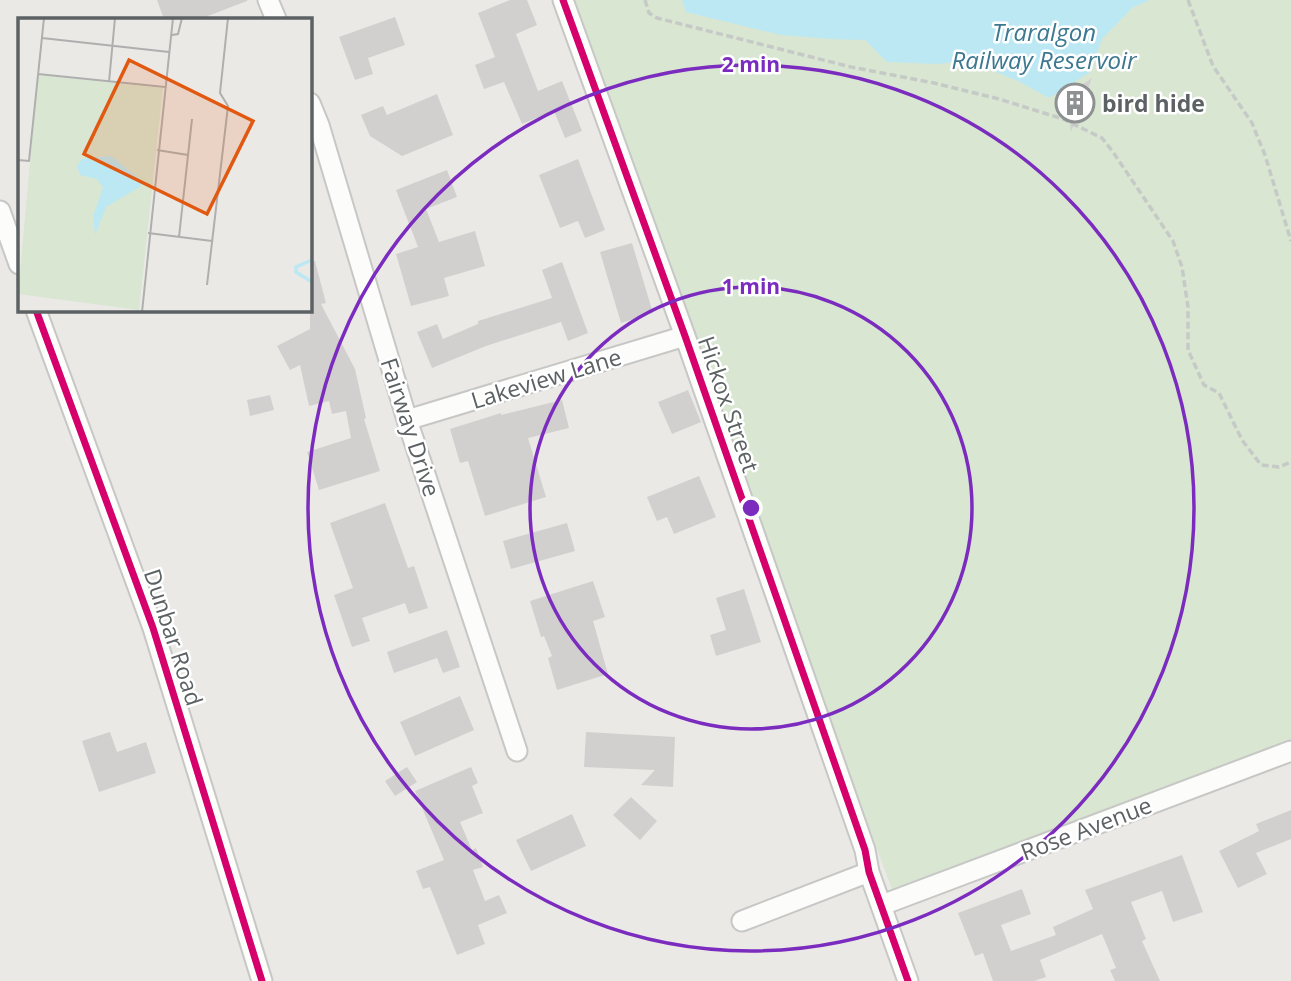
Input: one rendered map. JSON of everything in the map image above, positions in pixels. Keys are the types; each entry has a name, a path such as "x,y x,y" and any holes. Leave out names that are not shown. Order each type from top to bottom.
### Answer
{"street":[{"path":"268,0 276,18"},
{"name":"Hickox Street","path":"563,0 685,337 865,850 869,872 908,981"},
{"name":"Fairway Drive","path":"312,108 407,420 517,751"},
{"path":"0,211 18,261"},
{"name":"Dunbar Road","path":"37,312 153,628 262,981"},
{"name":"Lakeview Lane","path":"407,420 685,337"},
{"name":"Rose Avenue","path":"882,905 1291,751"},
{"path":"742,921 869,872"}],"path":[{"path":"645,0 649,13 657,18 851,67 999,99 1063,119 1102,138 1172,241 1182,267 1188,307 1188,350 1204,385 1219,393 1242,440 1261,465 1279,467 1291,462"},
{"path":"1188,0 1213,66 1252,123 1265,155 1291,241"}],"green space":[{"path":"563,0 1291,0 1291,746 893,892"}],"water":[{"name":"Traralgon Railway Reservoir","path":"682,0 1149,0 1132,8 1102,39 1090,72 1049,98 1018,81 967,60 939,64 887,62 865,40 781,35 686,12"}],"building":[{"path":"157,0 247,0 203,18 164,18"},
{"path":"510,0 527,0 537,25 516,34 538,91 562,81 582,131 565,138 554,111 522,124 504,82 484,89 475,65 495,57 478,13"},
{"path":"395,17 405,45 368,58 373,74 355,80 339,37"},
{"name":"bird hide","path":"1092,78 1071,132 1067,95"},
{"path":"437,94 453,135 402,156 370,136 361,115 383,106 387,115"},
{"path":"578,159 605,230 585,238 578,221 560,228 539,175"},
{"path":"447,170 457,197 426,209 439,242 475,231 485,266 444,278 449,296 411,306 396,254 418,247 396,190"},
{"path":"632,243 653,313 621,323 600,252"},
{"path":"315,261 326,303 321,304 355,369 366,418 364,419 380,471 319,490 307,452 351,438 346,411 332,414 329,401 309,406 300,365 290,370 277,346 310,329 312,262"},
{"path":"562,262 588,333 568,341 561,322 486,346 432,368 417,332 437,324 443,339 478,324 478,321 552,298 542,270"},
{"path":"688,390 701,422 672,434 658,402"},
{"path":"270,395 274,410 250,416 247,400"},
{"path":"562,400 569,428 528,438 546,497 485,516 468,461 460,463 450,429 501,413"},
{"path":"699,476 716,517 674,534 667,517 657,521 647,497"},
{"path":"385,503 408,568 414,566 428,608 409,614 405,603 362,618 370,641 352,647 334,595 353,588 330,523"},
{"path":"567,523 575,551 511,569 503,541"},
{"path":"593,581 605,617 593,621 608,674 557,690 548,658 552,656 544,636 541,637 530,601"},
{"path":"744,589 761,642 716,656 710,635 726,630 716,598"},
{"path":"447,630 460,667 443,673 437,658 394,673 387,652"},
{"path":"460,696 474,730 415,756 400,722"},
{"path":"110,732 117,752 146,742 156,773 99,792 82,741"},
{"path":"586,732 675,737 673,787 641,785 655,770 584,767"},
{"path":"407,767 417,782 395,796 385,781"},
{"path":"471,767 478,783 472,786 483,813 460,822 472,850 476,848 483,867 473,870 485,901 499,895 507,913 478,925 485,944 457,955 430,887 423,889 416,871 444,860 415,791"},
{"path":"631,797 657,821 640,840 613,815"},
{"path":"1291,810 1291,839 1256,853 1267,874 1238,888 1219,851 1259,831 1256,824"},
{"path":"572,814 586,846 531,871 516,840"},
{"path":"1182,855 1203,912 1173,922 1162,891 1131,902 1146,939 1142,941 1160,981 1115,981 1110,970 1116,968 1102,934 1040,960 1046,977 1034,981 993,981 983,953 975,956 958,913 1022,889 1031,914 1001,925 1011,951 1056,935 1053,927 1093,909 1085,890"}],"cycle path":[{"path":"563,0 685,336 865,850 869,872 908,981"},
{"path":"37,312 153,628 262,981"}],"place":[{"name":"bird hide","path":"1075,103"}]}
